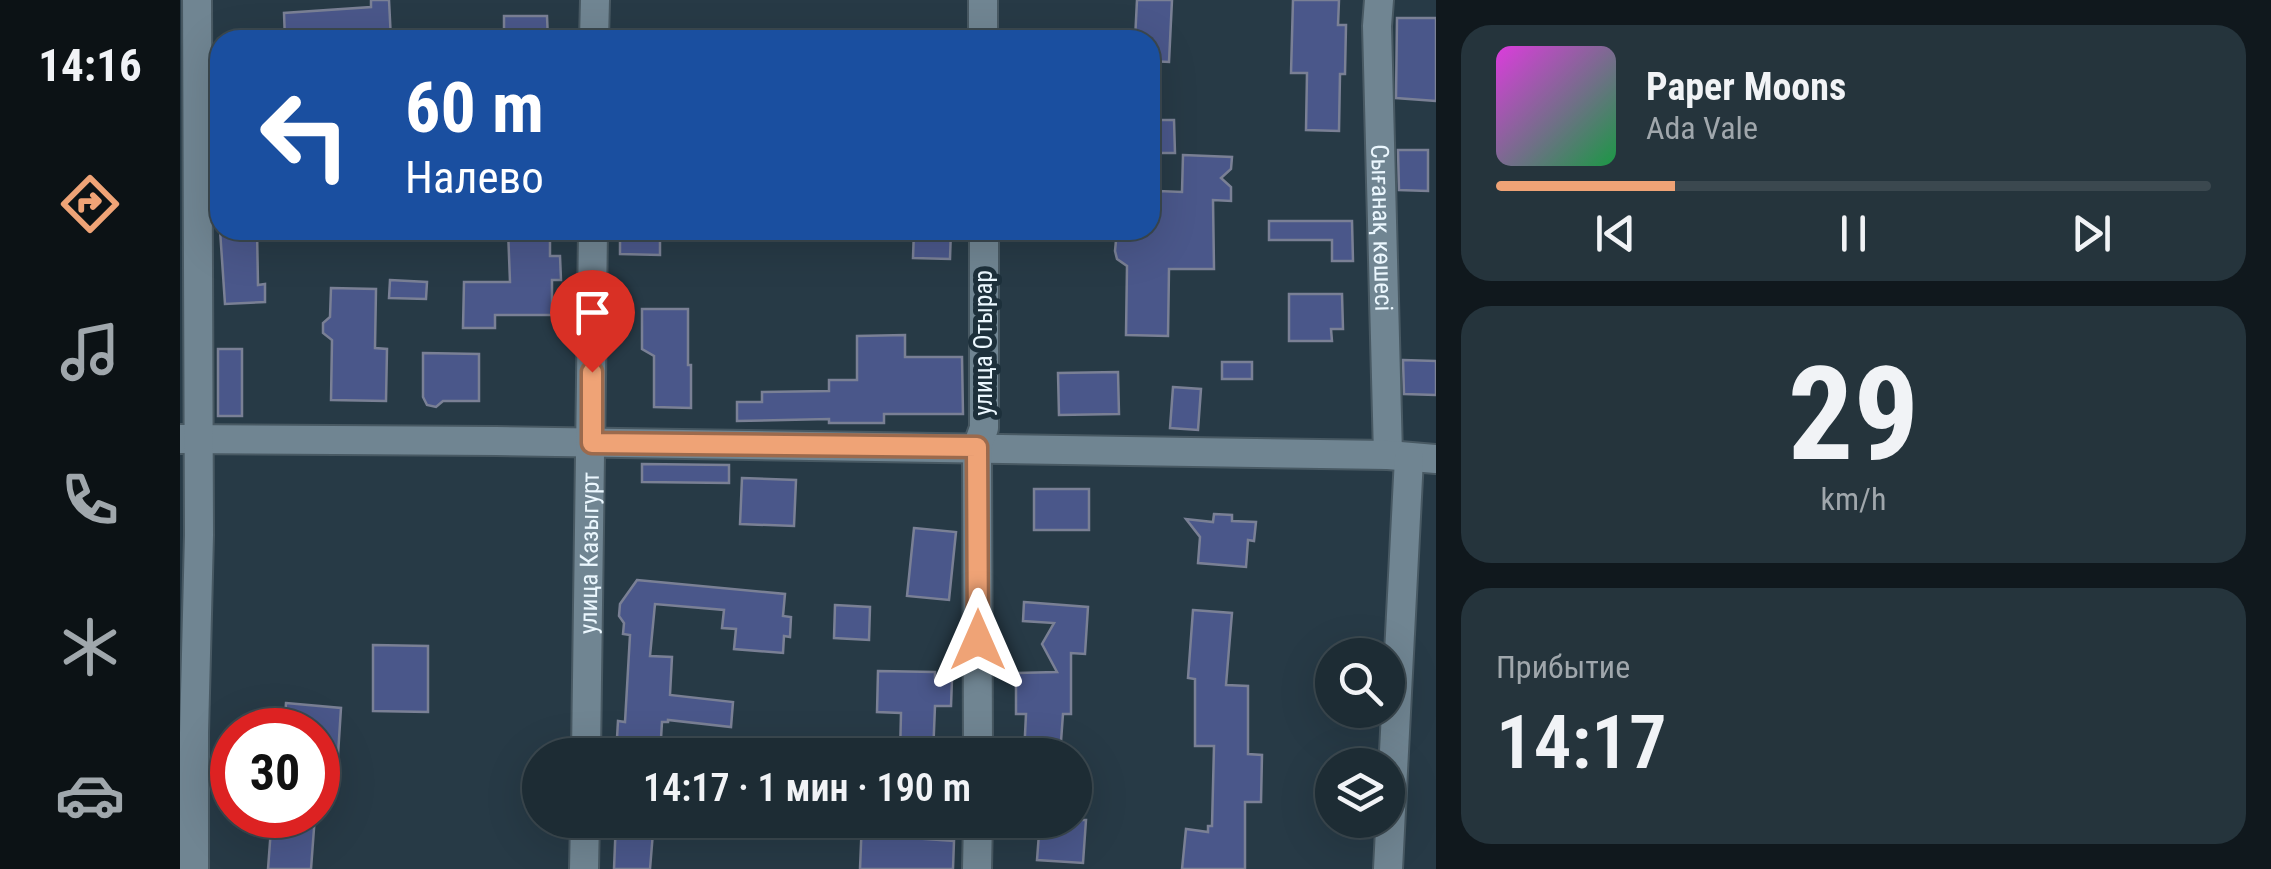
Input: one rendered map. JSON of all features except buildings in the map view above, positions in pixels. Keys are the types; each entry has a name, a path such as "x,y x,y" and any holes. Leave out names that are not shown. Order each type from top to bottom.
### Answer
{"street":[{"path":"194,869 188,440 196,0"},
{"path":"594,30 595,0"},
{"path":"984,0 984,30"},
{"name":"Сығанақ көшесі","path":"1379,0 1411,458 1388,869"},
{"name":"улица Казыгурт","path":"586,738 593,240"},
{"name":"улица Отырар","path":"978,738 977,447 984,428 984,240"},
{"path":"188,440 977,447 1411,458"},
{"path":"584,869 585,838"},
{"path":"977,869 978,838"}],"route":[{"path":"592,372 592,443 977,447 978,640"}]}
